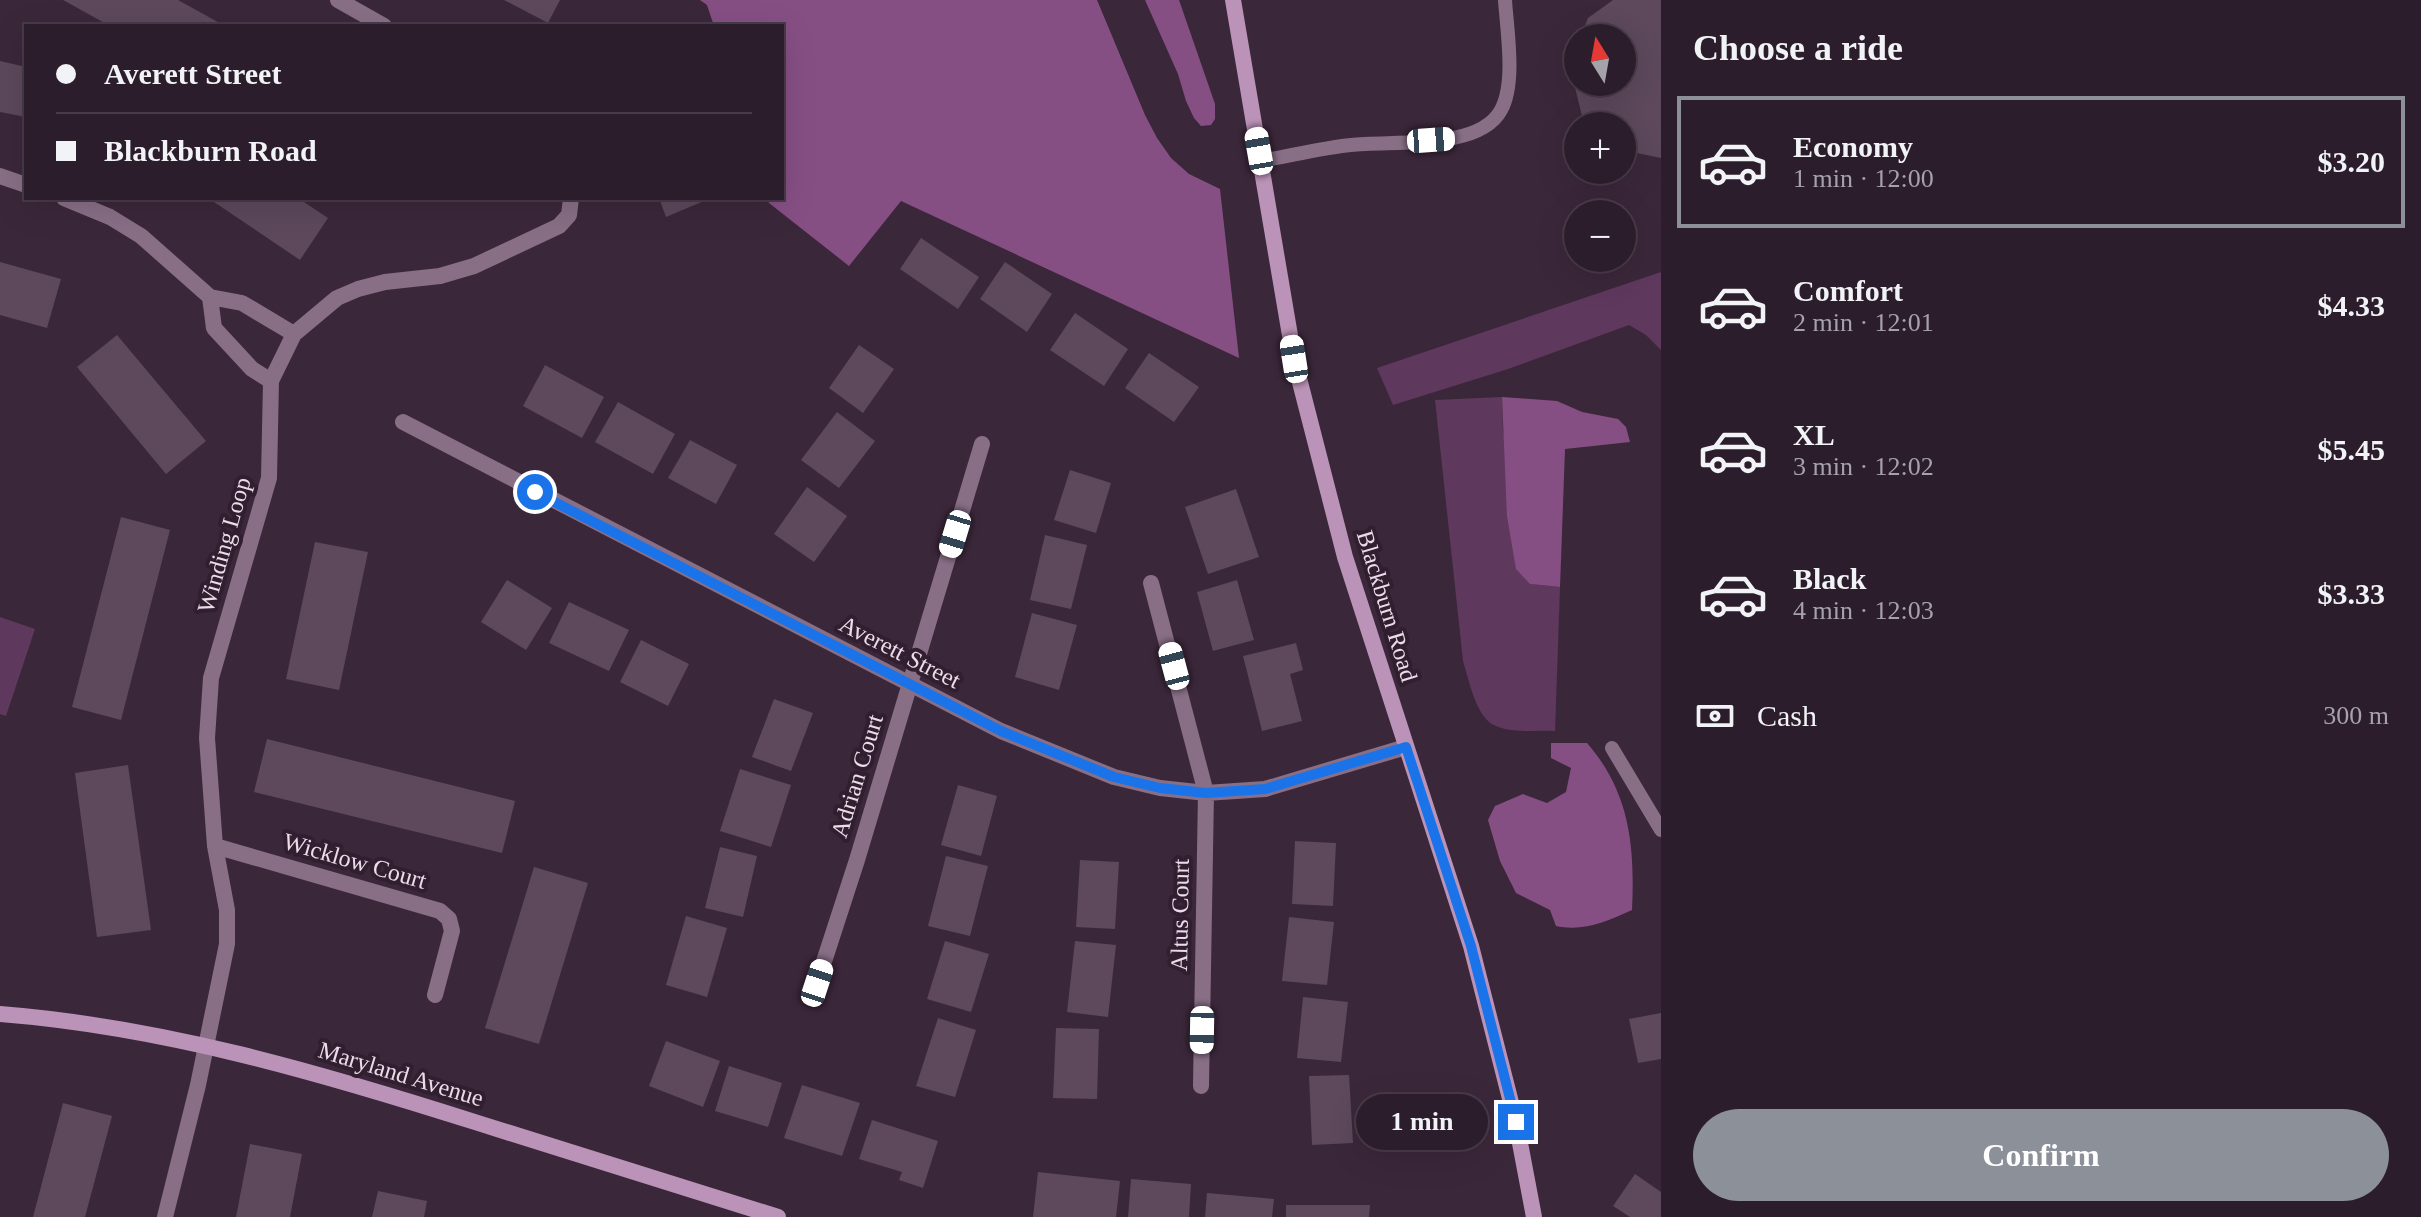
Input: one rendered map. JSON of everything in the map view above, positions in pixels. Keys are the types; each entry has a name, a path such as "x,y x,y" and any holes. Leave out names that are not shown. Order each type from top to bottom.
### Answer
{"street":[{"path":"338,0 380,24"},
{"name":"Blackburn Road","path":"1233,0 1294,359 1345,557 1471,946 1516,1122 1534,1217"},
{"path":"0,176 24,184"},
{"path":"69,200 110,217 141,236 210,297 242,303 294,334"},
{"name":"Winding Loop","path":"165,1217 227,944 227,910 215,846 207,738 211,678 269,478 271,381 294,334 337,298 385,282 440,276 474,266 559,226 569,215 571,200"},
{"path":"210,297 214,328 252,369 271,381"},
{"name":"Averett Street","path":"403,422 1001,731 1114,777 1160,788 1206,793 1265,789 1406,747"},
{"name":"Adrian Court","path":"817,983 982,444"},
{"name":"Altus Court","path":"1151,583 1206,793 1201,1086"},
{"name":"Wicklow Court","path":"215,846 440,911 449,919 452,931 435,995"},
{"name":"Maryland Avenue","path":"0,1014 110,1028 206,1045 367,1087 778,1217"}],"lane":[{"path":"1260,161 1349,145 1455,138 1473,133 1488,124 1497,116 1507,96 1505,0"},
{"path":"1612,748 1661,830"}],"shaded area":[{"path":"700,0 1097,0 1157,138 1171,158 1189,174 1220,189 1239,358 901,201 849,266 769,203 768,200 784,200 784,24 713,24 707,5"},
{"path":"1145,0 1179,0 1215,104 1215,119 1211,125 1201,126 1194,118"},
{"path":"1661,272 1661,350 1646,335 1629,325 1508,369 1393,405 1377,368"},
{"path":"1502,397 1503,429 1530,584 1560,587 1555,731 1514,730 1492,724 1477,704 1463,661 1435,400"},
{"path":"1502,397 1557,401 1582,412 1618,419 1626,427 1630,442 1565,449 1560,587 1530,584 1516,569 1507,516"},
{"path":"0,617 35,629 6,716 0,714"},
{"path":"1551,743 1587,743 1613,781 1627,821 1630,842 1632,910 1576,928 1556,926 1550,910 1516,893 1500,861 1488,820 1495,806 1523,794 1547,803 1566,792 1571,768 1551,758"}],"building":[{"path":"63,0 178,0 221,24 106,24"},
{"path":"504,0 560,0 548,23"},
{"path":"1613,0 1661,0 1661,158 1636,153 1636,112 1581,112 1577,96 1636,96 1636,24 1586,24 1588,18"},
{"path":"0,61 24,67 24,117 0,112"},
{"path":"211,200 301,200 328,218 300,260"},
{"path":"660,200 706,200 666,217"},
{"path":"921,238 979,277 958,309 900,269"},
{"path":"0,262 61,279 47,328 0,315"},
{"path":"1005,262 1052,294 1027,332 980,299"},
{"path":"1075,313 1128,349 1104,386 1050,350"},
{"path":"117,335 206,441 166,474 77,367"},
{"path":"859,345 894,369 863,413 829,388"},
{"path":"1149,353 1199,387 1174,422 1125,388"},
{"path":"545,365 604,397 582,438 523,406"},
{"path":"618,402 675,434 653,474 595,442"},
{"path":"837,412 875,441 839,488 801,460"},
{"path":"690,440 737,465 716,504 668,478"},
{"path":"1070,470 1111,483 1096,533 1054,520"},
{"path":"807,487 847,516 814,562 774,534"},
{"path":"1236,489 1259,557 1208,574 1185,507"},
{"path":"121,517 170,530 121,720 72,707"},
{"path":"1045,535 1087,545 1071,609 1030,600"},
{"path":"315,542 368,552 339,690 286,679"},
{"path":"507,580 552,608 526,650 481,622"},
{"path":"1237,580 1254,640 1213,651 1197,592"},
{"path":"569,602 629,630 609,671 549,643"},
{"path":"1032,613 1077,625 1059,690 1015,677"},
{"path":"641,640 689,664 668,706 620,682"},
{"path":"1296,643 1303,670 1290,674 1302,721 1262,731 1243,656"},
{"path":"774,699 813,713 791,771 752,757"},
{"path":"267,739 515,801 502,853 254,792"},
{"path":"128,765 151,930 97,937 75,773"},
{"path":"740,769 791,785 771,847 720,831"},
{"path":"958,785 997,796 981,856 941,845"},
{"path":"1295,841 1336,843 1333,906 1292,904"},
{"path":"720,847 757,856 743,917 705,908"},
{"path":"946,856 988,866 970,936 928,926"},
{"path":"1080,860 1119,862 1115,929 1076,927"},
{"path":"534,867 588,883 539,1044 485,1028"},
{"path":"686,916 727,928 707,997 666,985"},
{"path":"1289,917 1334,922 1327,985 1282,981"},
{"path":"945,941 989,954 971,1012 927,999"},
{"path":"1075,941 1116,945 1108,1017 1067,1012"},
{"path":"1303,997 1348,1002 1341,1062 1297,1058"},
{"path":"1661,1013 1661,1059 1638,1063 1629,1019"},
{"path":"938,1018 976,1030 955,1097 916,1086"},
{"path":"1056,1028 1099,1029 1097,1099 1053,1098"},
{"path":"666,1041 720,1061 703,1107 649,1086"},
{"path":"729,1066 782,1083 768,1127 715,1111"},
{"path":"1349,1075 1353,1143 1312,1145 1309,1076"},
{"path":"802,1085 860,1103 842,1156 784,1138"},
{"path":"63,1103 112,1116 85,1217 33,1217"},
{"path":"872,1120 938,1141 923,1188 899,1180 902,1172 859,1159"},
{"path":"250,1144 302,1154 290,1217 236,1217"},
{"path":"1038,1172 1120,1181 1116,1217 1033,1217"},
{"path":"1635,1174 1661,1192 1661,1217 1630,1217 1613,1206"},
{"path":"1131,1179 1191,1184 1189,1217 1128,1217"},
{"path":"378,1191 427,1201 424,1217 372,1217"},
{"path":"1207,1193 1274,1199 1272,1217 1205,1217"},
{"path":"1286,1205 1370,1205 1369,1217 1286,1217"}],"route":[{"path":"535,492 1001,731 1114,777 1160,788 1206,793 1265,789 1406,747 1471,946 1516,1122"}]}
